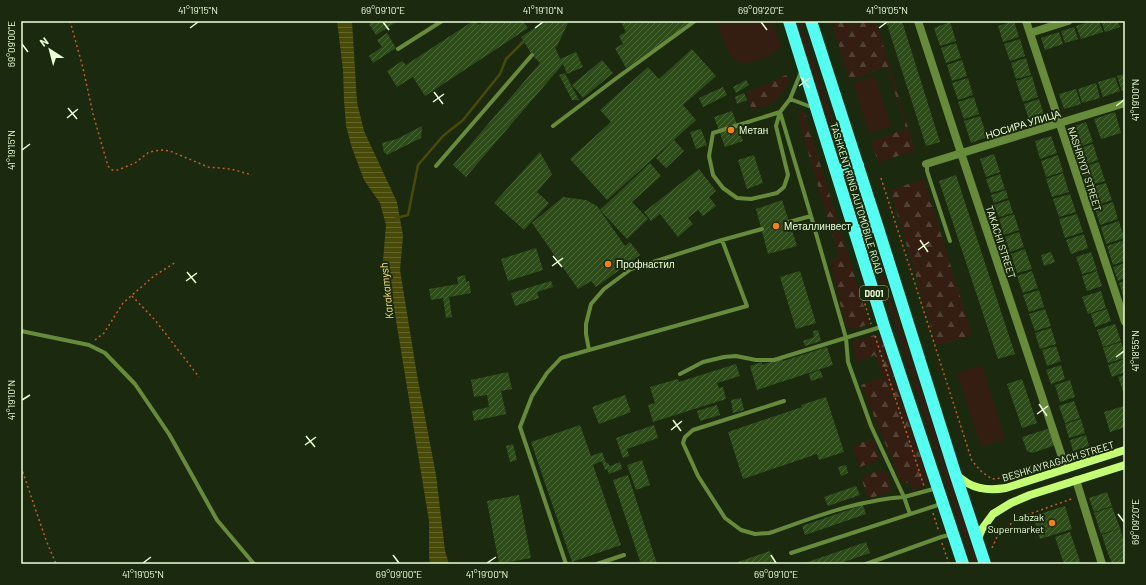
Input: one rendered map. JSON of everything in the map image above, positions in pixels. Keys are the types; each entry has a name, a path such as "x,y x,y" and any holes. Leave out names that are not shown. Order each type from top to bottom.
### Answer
{"highway":[{"name":"TASHKENT RING AUTOMOBILE ROAD","path":"789,21 884,326 963,564"},
{"name":"TASHKENT RING AUTOMOBILE ROAD","path":"810,21 858,165 954,473 985,564"},
{"path":"836,171 858,165"},
{"path":"855,232 877,225"}],"main road":[{"name":"BESHKAYRAGACH STREET","path":"954,473 968,484 982,489 996,490 1026,482 1125,450"},
{"path":"977,541 982,529 994,514 1011,503 1030,495 1125,465"},
{"path":"1026,482 1030,495"}],"street":[{"name":"TAKACHI STREET","path":"918,21 1066,469"},
{"name":"NASHRIYOT STREET","path":"1026,21 1125,322"},
{"path":"1030,33 1068,21"},
{"name":"НОСИРА УЛИЦА","path":"926,164 1125,102"},
{"path":"1076,480 1102,564"}],"lane":[{"path":"398,49 442,21"},
{"path":"553,126 695,21"},
{"path":"436,166 532,55"},
{"path":"780,112 713,133 709,156 713,175 723,188 737,198 751,199 777,193 784,188 788,175 776,126 780,112 790,99 803,66"},
{"path":"790,99 817,109"},
{"path":"780,112 846,338 848,362 871,426 904,497 910,514"},
{"path":"926,164 950,241"},
{"path":"789,222 811,216"},
{"path":"589,350 586,324 592,304 604,289 631,269 762,229"},
{"path":"566,564 520,427 532,396 546,374 562,358 747,306 722,240"},
{"path":"680,374 703,362 713,359 736,356 756,360 774,360 884,326"},
{"path":"21,331 89,346 105,352 135,384 169,434 217,520 254,564"},
{"path":"784,400 693,430 685,437 683,443 698,476 725,518 741,530 756,534 769,533 854,505 904,497 938,488"},
{"path":"791,553 943,503"},
{"path":"866,564 953,534"},
{"path":"597,564 624,555"}],"path":[{"path":"70,21 83,68 93,114 108,166 112,170 118,170 135,163 149,152 160,150 170,151 208,167 231,169 252,175"},
{"path":"881,178 972,461 982,472 992,479 1004,478 1041,467"},
{"path":"89,346 104,333 123,303 154,276 176,262"},
{"path":"132,296 155,320 198,377"},
{"path":"21,467 46,540 56,564"},
{"path":"991,549 997,537 1016,519 1081,496"}],"green space":[{"path":"716,21 771,21 781,45 774,53 762,59 741,63 734,59 728,50"},
{"path":"796,21 801,21 845,156 840,158"},
{"path":"831,21 876,21 915,151 878,162 871,141 906,129 887,67 850,80"},
{"path":"786,75 790,80 779,97 771,103 752,110 746,93"},
{"path":"875,76 891,126 869,133 853,83"},
{"path":"798,111 805,114 869,323 857,328 850,329 845,324 830,261 839,257 799,121"},
{"path":"924,179 972,335 937,346 890,190"},
{"path":"855,186 864,214 859,216 850,188"},
{"path":"874,244 977,564 972,564 869,246"},
{"path":"874,335 882,339 928,479 924,486 912,491 910,482 902,484 861,385 883,376 875,355 857,362 852,342"},
{"path":"982,365 1005,439 981,447 957,373"},
{"path":"873,439 880,460 859,467 852,446"},
{"path":"881,470 886,472 891,488 889,492 871,498 867,496 862,480 864,476"}],"shaded area":[{"path":"337,21 352,21 357,102 364,131 397,202 403,236 400,270 417,375 436,475 445,551 449,564 430,564 429,521 394,308 383,261 386,225 380,203 364,180 352,148 346,126 343,70"}],"building":[{"path":"373,21 398,21 376,35 369,24"},
{"path":"473,21 476,21 479,25 484,21 523,21 528,28 425,96 413,77 397,87 387,71 402,61 406,65"},
{"path":"569,21 557,46 555,47 560,59 576,52 583,67 567,74 563,64 466,177 453,165 540,63 532,55 521,37 544,22"},
{"path":"693,21 626,68 615,48 623,44 619,36 626,32 621,22"},
{"path":"886,21 902,21 940,142 926,146"},
{"path":"1014,21 1019,37 1003,42 998,26"},
{"path":"1091,21 1099,21 1103,32 1081,39 1076,26"},
{"path":"1101,21 1118,21 1120,27 1105,32"},
{"path":"950,22 956,41 940,46 934,28"},
{"path":"1074,27 1078,39 1065,43 1061,31"},
{"path":"1059,32 1063,44 1045,50 1041,38"},
{"path":"387,33 396,48 373,63 369,56 382,47 377,40"},
{"path":"1020,39 1025,56 1010,61 1004,44"},
{"path":"956,43 961,58 946,63 941,48"},
{"path":"692,49 716,76 683,105 696,120 607,200 570,159 611,122 600,110 648,67 659,79"},
{"path":"1026,58 1031,75 1016,79 1011,63"},
{"path":"602,60 613,73 583,98 572,85"},
{"path":"962,60 967,76 952,81 947,65"},
{"path":"565,73 579,100 572,100 559,75"},
{"path":"1125,74 1125,90 1122,91 1117,76"},
{"path":"1032,76 1038,97 1023,102 1016,81"},
{"path":"1115,77 1120,91 1103,97 1098,82"},
{"path":"968,78 973,95 958,100 952,83"},
{"path":"746,80 749,85 736,93 733,87"},
{"path":"1096,83 1100,98 1082,103 1078,89"},
{"path":"723,87 727,95 703,107 699,98"},
{"path":"1076,89 1081,104 1064,109 1059,94"},
{"path":"744,93 747,100 737,104 735,97"},
{"path":"974,97 979,114 964,119 958,102"},
{"path":"1039,99 1045,118 1030,123 1024,104"},
{"path":"732,111 743,141 725,147 714,117"},
{"path":"1115,112 1121,133 1101,139 1094,119"},
{"path":"980,116 987,137 971,143 964,121"},
{"path":"1086,122 1093,142 1075,148 1069,128"},
{"path":"422,126 421,138 387,155 384,153 382,143 397,139"},
{"path":"701,129 707,145 696,149 690,132"},
{"path":"1051,136 1057,153 1040,159 1035,141"},
{"path":"674,140 684,151 666,168 656,158"},
{"path":"1093,144 1098,160 1081,166 1076,149"},
{"path":"540,152 552,174 537,192 549,203 524,230 494,203"},
{"path":"994,154 1000,172 986,177 980,159"},
{"path":"754,155 763,183 747,189 738,160"},
{"path":"1058,155 1063,172 1046,177 1041,161"},
{"path":"1099,162 1105,181 1088,186 1082,167"},
{"path":"650,163 661,176 632,202 648,219 627,239 600,210"},
{"path":"699,169 716,191 709,197 716,206 703,216 698,210 688,218 693,224 678,237 660,214 651,221 644,212"},
{"path":"1063,173 1069,192 1052,197 1046,179"},
{"path":"1000,174 1005,189 991,193 986,179"},
{"path":"956,175 1015,354 998,359 939,181"},
{"path":"1106,183 1112,200 1094,206 1089,188"},
{"path":"1006,190 1008,198 994,203 991,195"},
{"path":"1070,194 1076,212 1059,217 1053,199"},
{"path":"563,197 586,200 597,206 625,246 630,242 640,255 596,287 591,281 578,289 532,223"},
{"name":"Металлинвест","path":"782,200 797,246 768,254 756,209"},
{"path":"1009,200 1013,213 999,217 994,205"},
{"path":"1113,202 1118,219 1100,225 1095,208"},
{"path":"1014,214 1019,230 1004,235 999,219"},
{"path":"1077,214 1083,232 1065,238 1059,219"},
{"path":"1119,221 1124,238 1106,244 1101,227"},
{"path":"1019,232 1024,247 1010,252 1005,237"},
{"path":"1084,234 1088,248 1071,254 1066,240"},
{"path":"1125,240 1125,261 1113,265 1107,246"},
{"path":"536,248 543,270 508,281 501,259"},
{"path":"1025,249 1032,269 1017,273 1011,254"},
{"path":"1051,252 1055,262 1044,266 1041,255"},
{"path":"1091,252 1097,270 1082,274 1076,257"},
{"path":"1125,263 1125,278 1118,281 1113,267"},
{"path":"800,271 816,323 796,329 780,277"},
{"path":"1032,271 1038,288 1023,293 1017,276"},
{"path":"1097,271 1102,286 1087,291 1082,276"},
{"path":"465,275 466,282 469,281 471,293 449,297 452,317 446,318 443,298 431,300 429,289 458,284 457,277"},
{"path":"551,281 553,287 537,292 539,298 515,306 511,293"},
{"path":"1125,281 1125,302 1119,283"},
{"path":"1039,290 1044,307 1029,312 1023,295"},
{"path":"1101,291 1106,308 1088,314 1082,297"},
{"path":"1045,309 1051,326 1035,331 1029,314"},
{"path":"1107,309 1111,321 1095,327 1091,314"},
{"path":"1115,324 1121,341 1103,347 1097,330"},
{"path":"1051,328 1056,344 1040,349 1035,333"},
{"path":"818,330 821,341 805,346 803,341 814,337 813,331"},
{"path":"1121,342 1125,353 1125,358 1108,363 1103,348"},
{"path":"1056,346 1061,361 1047,366 1042,350"},
{"path":"827,347 833,365 757,390 750,366 762,362 762,365 782,358 783,361"},
{"path":"1125,359 1125,372 1112,377 1108,365"},
{"path":"736,364 740,376 717,383 719,388 723,387 726,399 653,422 648,405 655,403 650,387 678,379 679,382"},
{"path":"1061,365 1065,379 1051,384 1046,370"},
{"path":"820,370 823,377 811,381 809,374"},
{"path":"508,372 512,389 501,391 506,414 474,421 472,411 489,407 487,395 474,397 471,380"},
{"path":"1125,375 1125,397 1118,377"},
{"path":"1022,379 1037,423 1022,428 1007,384"},
{"path":"1070,380 1075,397 1060,402 1055,385"},
{"path":"625,395 631,412 599,424 592,407"},
{"path":"826,397 844,452 819,460 817,454 743,479 728,432 802,407 801,405"},
{"path":"741,398 744,410 733,413 731,400"},
{"path":"1074,401 1080,418 1065,423 1059,406"},
{"path":"717,405 720,415 700,421 697,411"},
{"path":"1124,406 1125,427 1110,432 1104,412"},
{"path":"1081,419 1085,433 1069,438 1065,424"},
{"path":"580,425 591,456 602,452 606,463 610,466 620,462 622,469 609,474 607,469 605,470 602,461 593,465 621,545 572,562 531,442"},
{"path":"654,425 658,438 627,449 629,456 623,458 616,438"},
{"path":"1051,428 1056,445 1032,453 1027,451 1022,437"},
{"path":"1086,435 1089,446 1073,451 1070,440"},
{"path":"513,444 517,460 510,462 506,446"},
{"path":"642,460 650,485 636,490 627,465"},
{"path":"846,465 848,473 841,476 838,467"},
{"path":"628,475 657,564 641,564 613,480"},
{"path":"856,486 860,495 828,506 824,497"},
{"path":"1107,492 1112,506 1094,512 1089,498"},
{"path":"519,495 531,558 499,564 487,501"},
{"path":"863,505 866,514 805,535 802,526"},
{"path":"1065,506 1072,529 1040,539 1033,516"},
{"path":"1112,507 1120,528 1101,534 1094,513"},
{"path":"1120,528 1125,545 1107,551 1102,535"},
{"path":"1070,532 1081,564 1064,564 1055,537"},
{"path":"866,542 870,553 838,564 802,564"},
{"path":"1125,545 1125,564 1112,564 1107,551"},
{"path":"770,551 774,564 739,564 738,562"}],"waterway":[{"path":"396,218 408,215 418,165 443,136 463,120 500,74 506,59 523,42"}],"place":[{"name":"Метан","path":"731,130"},
{"name":"Металлинвест","path":"776,226"},
{"name":"Профнастил","path":"608,264"},
{"name":"Labzak Supermarket","path":"1052,523"}],"water label":[{"name":"Karakamysh","path":"386,291"}]}
